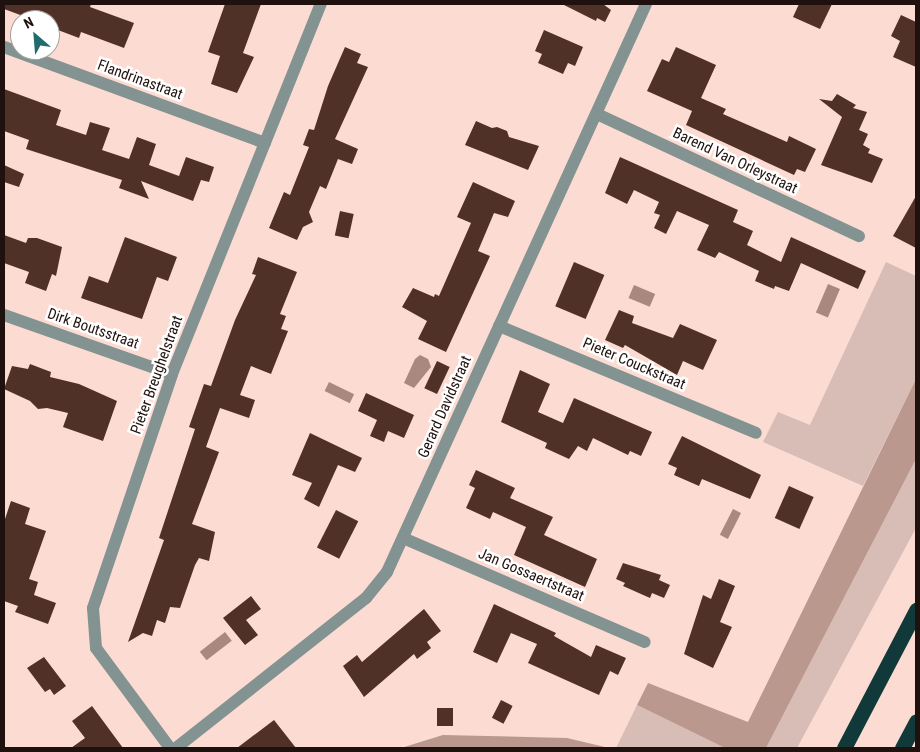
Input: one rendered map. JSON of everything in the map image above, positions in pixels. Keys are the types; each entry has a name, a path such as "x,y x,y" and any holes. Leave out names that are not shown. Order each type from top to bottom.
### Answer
{"highway":[{"path":"844,748 916,610"},
{"path":"902,748 916,722"}],"street":[{"name":"Pieter Breughelstraat","path":"170,748 96,648 93,608 172,374 321,4"},
{"name":"Gerard Davidstraat","path":"176,748 366,598 387,572 646,4"},
{"name":"Flandrinastraat","path":"4,47 265,143"},
{"name":"Barend Van Orleystraat","path":"597,114 859,236"},
{"name":"Dirk Boutsstraat","path":"4,316 172,374"},
{"name":"Pieter Couckstraat","path":"499,326 756,433"},
{"name":"Jan Gossaertstraat","path":"403,538 645,642"}],"shaded area":[{"path":"886,262 916,276 916,379 863,486 763,442 778,412 810,425"},
{"path":"828,284 840,289 828,318 816,313"},
{"path":"634,285 655,294 650,307 629,298"},
{"path":"420,355 428,359 431,367 414,388 404,383 415,359"},
{"path":"916,379 916,459 766,748 725,748 637,705 648,683 748,722"},
{"path":"329,382 354,394 350,403 325,391"},
{"path":"916,459 916,528 797,748 766,748"},
{"path":"733,509 741,513 728,539 720,535"},
{"path":"225,632 232,641 207,660 200,652"},
{"path":"637,705 725,748 616,748"},
{"path":"443,735 567,738 609,748 401,748"}],"building":[{"path":"4,4 91,4 90,7 134,23 124,48 81,32 79,38 60,31 60,10 10,11 4,9"},
{"path":"225,4 261,4 243,53 254,57 237,93 211,84 220,56 208,52"},
{"path":"562,4 603,4 611,10 605,22 597,18 596,21"},
{"path":"799,4 832,4 820,29 793,17"},
{"path":"901,15 916,22 916,67 893,57 900,41 891,36"},
{"path":"544,30 583,47 575,66 568,63 563,74 538,63 542,54 535,51"},
{"path":"345,47 361,54 357,63 368,67 335,139 358,149 352,164 338,159 326,189 320,186 309,212 313,222 303,227 297,240 269,228 284,192 290,195 309,147 303,145 309,129 314,130 328,86"},
{"path":"676,47 716,65 701,98 726,109 723,114 787,142 789,136 816,149 805,172 797,169 794,175 686,125 692,111 647,91 662,59 669,62"},
{"path":"4,89 61,110 56,125 86,135 90,122 110,128 102,150 129,159 137,137 156,144 149,165 179,176 186,157 214,167 209,182 201,180 193,201 141,181 149,199 119,188 122,180 26,149 29,140 4,131"},
{"path":"837,94 856,105 853,108 867,112 859,130 868,134 863,145 870,149 868,153 883,159 872,183 821,165 842,117 819,99 832,101"},
{"path":"476,121 492,128 497,127 507,131 509,137 539,146 528,170 465,145"},
{"path":"620,157 738,210 733,222 753,231 747,245 781,262 791,237 866,271 858,289 801,263 789,291 775,286 774,289 755,281 759,271 719,252 715,258 697,250 709,225 677,211 666,234 654,228 660,215 654,213 659,202 634,190 627,204 605,193"},
{"path":"4,165 24,174 19,187 4,182"},
{"path":"473,182 515,201 508,217 494,213 478,251 490,256 446,352 418,339 427,321 402,307 413,288 434,297 435,294 439,296 471,223 457,217"},
{"path":"916,196 916,248 893,236"},
{"path":"340,211 354,214 348,238 335,235"},
{"path":"4,235 26,243 28,238 37,238 62,247 56,276 52,274 46,291 25,283 29,272 4,263"},
{"path":"125,237 177,257 168,281 157,277 142,319 81,298 89,276 108,283"},
{"path":"258,257 297,272 280,314 286,316 281,329 288,331 271,374 251,366 240,395 255,400 249,418 220,408 206,447 219,452 192,524 215,532 209,561 199,558 180,608 170,607 165,623 157,620 152,636 143,633 128,642 164,540 159,538 195,429 189,427 204,384 211,386 235,320 256,275 252,274"},
{"path":"574,262 604,275 586,319 555,306"},
{"path":"619,310 634,316 632,323 673,338 680,324 717,340 703,370 683,361 677,375 625,345 623,348 605,340"},
{"path":"437,361 450,367 437,394 424,388"},
{"path":"30,364 51,372 50,377 79,384 117,401 103,441 63,427 68,413 47,408 38,409 30,401 4,389 12,366 28,369"},
{"path":"520,370 550,384 538,412 563,423 574,398 652,432 641,456 630,451 628,455 593,438 587,451 578,446 569,459 545,448 547,443 501,422"},
{"path":"366,393 414,415 404,438 388,431 384,442 370,436 377,420 358,411"},
{"path":"310,433 362,458 355,472 338,465 319,507 304,499 312,483 292,475"},
{"path":"682,436 761,475 750,499 702,479 699,486 674,475 677,468 668,464"},
{"path":"476,470 515,488 510,498 553,517 544,535 597,559 585,587 514,555 526,527 493,512 490,519 466,508 475,488 469,485"},
{"path":"789,486 814,497 799,529 775,518"},
{"path":"11,501 30,508 25,524 46,531 29,579 38,582 34,595 56,603 48,624 15,612 18,606 4,601 4,522"},
{"path":"336,510 358,521 339,559 317,547"},
{"path":"623,563 661,575 659,580 670,585 664,598 652,593 650,598 623,586 625,583 616,579"},
{"path":"719,579 735,586 720,622 732,627 713,668 684,654 703,595 711,599"},
{"path":"251,596 261,609 246,620 258,635 245,645 223,618"},
{"path":"494,604 556,633 554,636 591,657 596,645 626,658 618,675 610,671 599,695 528,663 537,644 511,633 497,663 473,652"},
{"path":"424,609 441,631 427,642 431,648 417,659 414,654 364,697 343,666 357,655 362,662"},
{"path":"44,657 66,686 54,695 50,689 45,692 27,668"},
{"path":"501,700 513,706 504,724 492,718"},
{"path":"92,706 123,748 71,748 85,738 72,721"},
{"path":"437,708 453,708 453,726 437,726"},
{"path":"274,720 296,748 237,748"}]}
